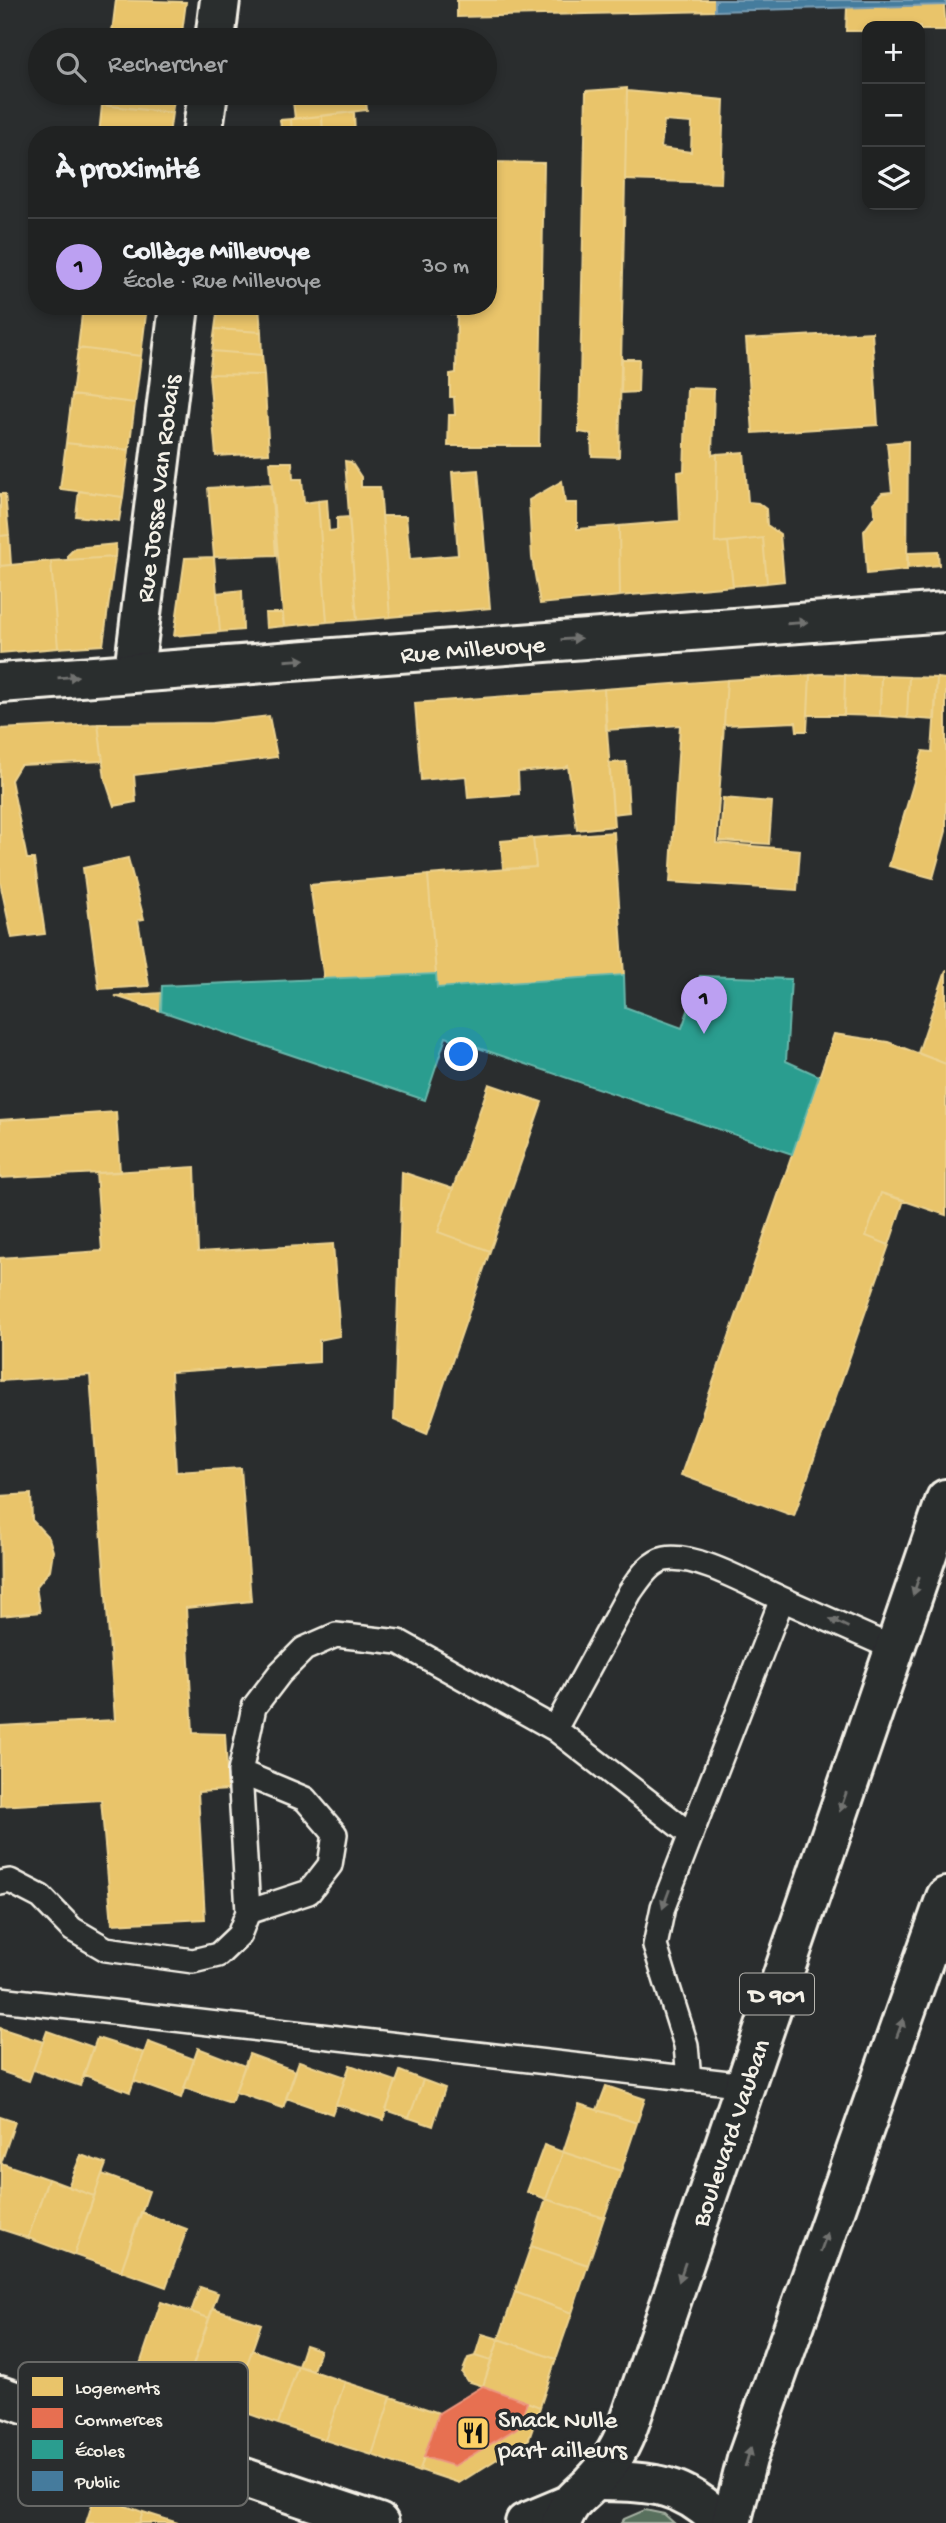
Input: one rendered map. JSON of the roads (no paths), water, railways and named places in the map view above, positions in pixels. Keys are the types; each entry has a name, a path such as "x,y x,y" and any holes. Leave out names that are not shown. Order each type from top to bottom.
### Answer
{"street":[{"path":"216,28 220,0"},
{"path":"203,126 206,105"},
{"name":"Rue Josse Van Robais","path":"134,671 178,315"},
{"name":"Rue Millevoye","path":"0,683 946,612"},
{"name":"Boulevard Vauban","path":"575,2503 621,2447 946,1499"},
{"path":"731,2523 747,2459 946,1897"},
{"path":"0,2396 18,2402"},
{"path":"248,2479 379,2523"},
{"path":"525,2523 635,2482 664,2486 685,2493 705,2505 722,2523"}],"lane":[{"path":"555,1729 630,1592 643,1574 663,1559 692,1559 895,1649"},
{"path":"689,2079 686,2045 655,1946 663,1907 782,1599"},
{"path":"0,1883 9,1881 41,1897 72,1928 106,1949 193,1961 218,1955 239,1935 248,1912 240,1772 254,1707 280,1672 304,1649 336,1635 399,1642 555,1729 691,1835"},
{"path":"240,1772 305,1799 335,1834 330,1865 309,1892 248,1912"},
{"path":"0,1998 746,2085"}],"place":[{"name":"Collège Millevoye","path":"704,1034"},
{"name":"Snack Nulle part ailleurs","path":"473,2433"}]}
